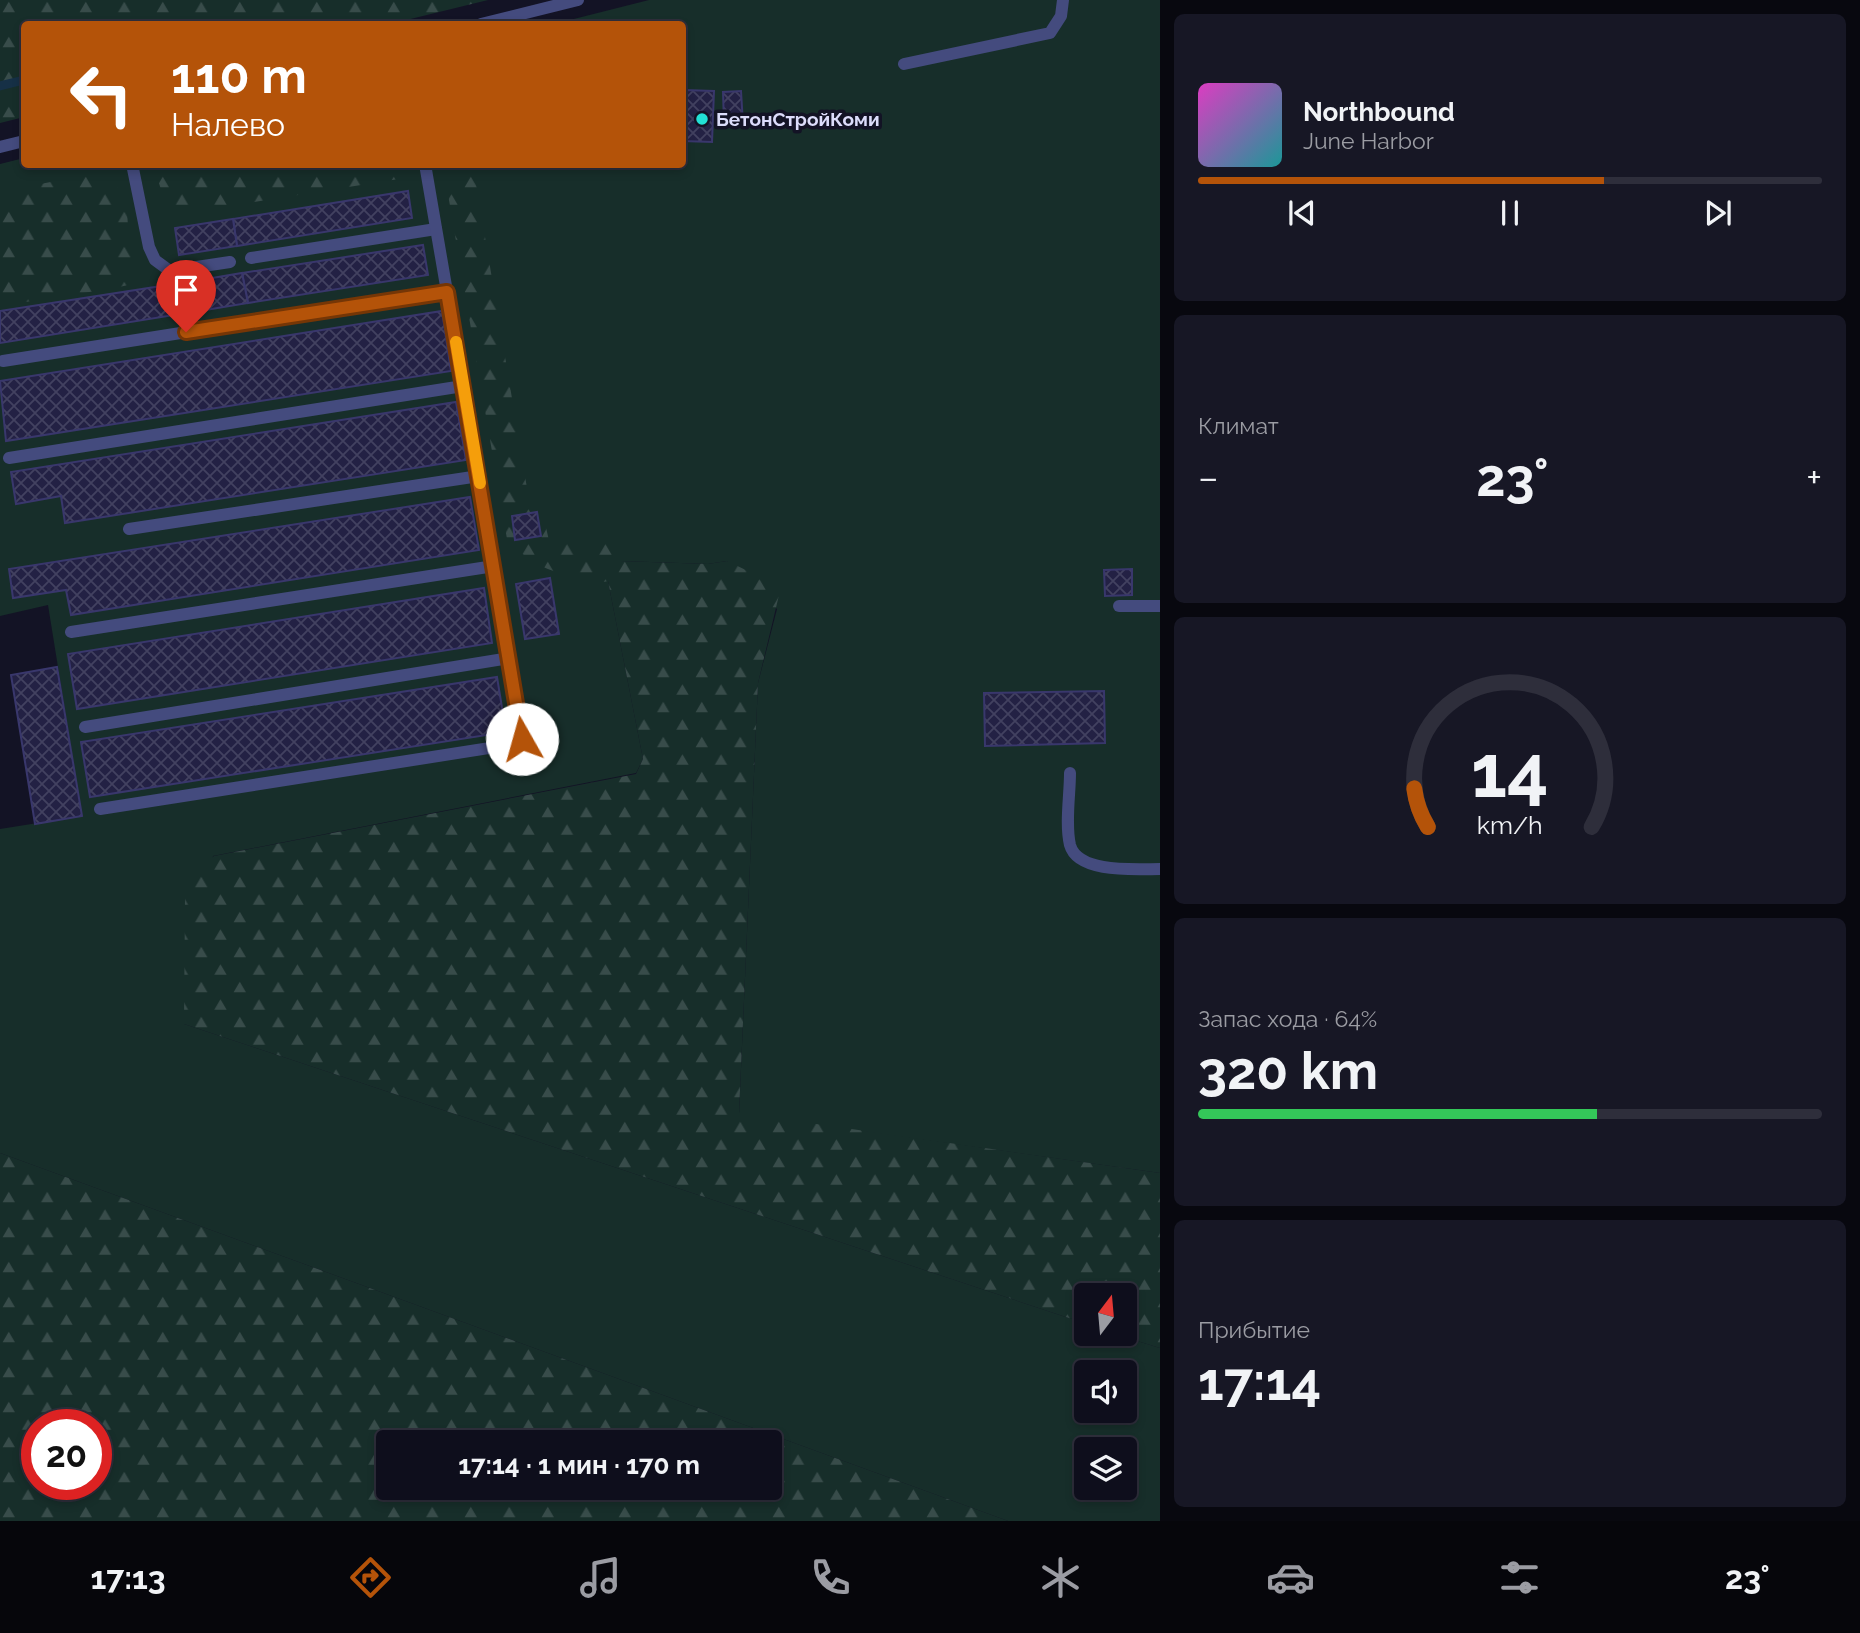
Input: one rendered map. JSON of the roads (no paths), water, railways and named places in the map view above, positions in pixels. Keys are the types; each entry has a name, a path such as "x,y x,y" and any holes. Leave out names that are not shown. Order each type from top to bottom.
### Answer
{"lane":[{"path":"504,21 578,0"},
{"path":"904,64 1050,33 1061,16 1063,0"},
{"path":"0,147 21,142"},
{"path":"133,168 149,247 155,260 170,271 230,262"},
{"path":"100,809 515,744 522,739 426,168"},
{"path":"251,258 436,229"},
{"path":"3,361 447,292"},
{"path":"9,458 463,386"},
{"path":"129,529 479,476"},
{"path":"71,632 494,566"},
{"path":"1119,606 1160,606"},
{"path":"85,727 510,658"},
{"path":"1070,773 1070,846 1078,857 1110,868 1160,869"}],"waterway":[{"path":"0,86 21,81"}],"place":[{"name":"БетонСтройКоми","path":"702,119"}]}
